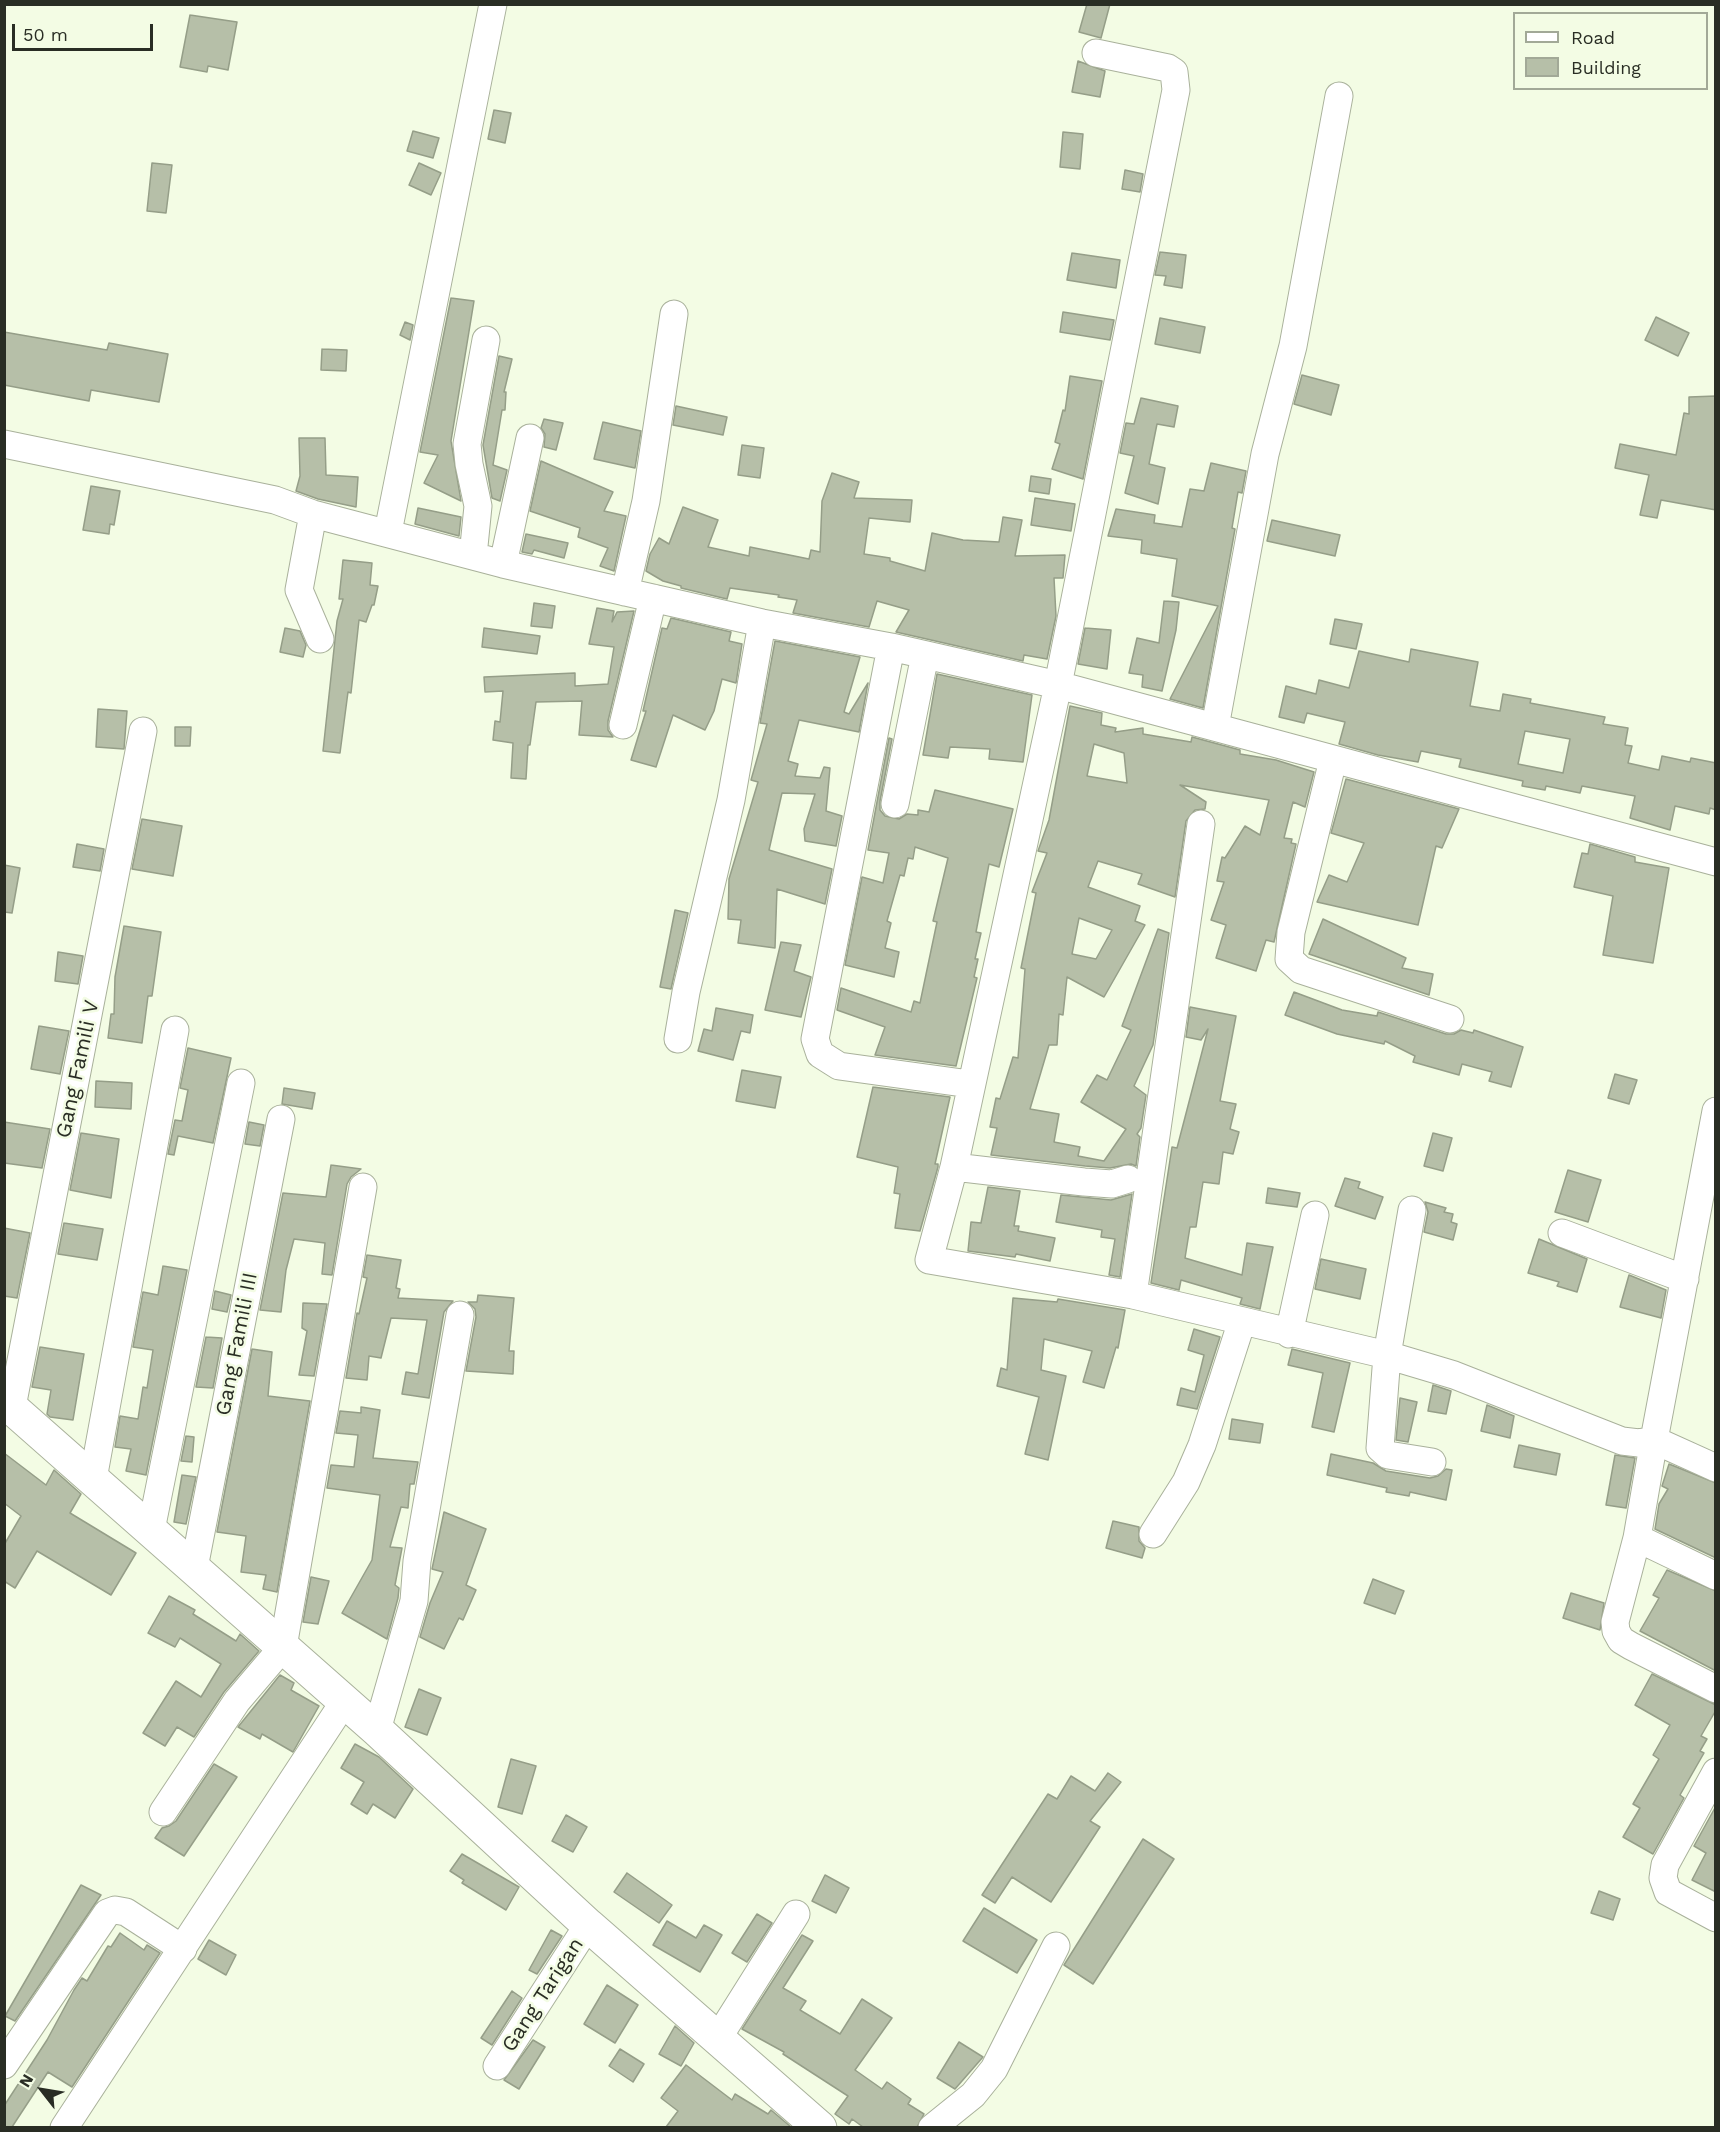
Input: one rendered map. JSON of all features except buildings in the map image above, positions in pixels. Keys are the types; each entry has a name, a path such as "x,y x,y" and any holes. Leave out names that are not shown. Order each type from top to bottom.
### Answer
{"main road":[{"path":"8,1404 377,1730 588,1925 820,2127"}],"street":[{"path":"388,532 493,4"},
{"path":"1096,52 1168,68 1174,72 1176,90 1058,685 970,1084 954,1167 929,1260 1133,1295 1289,1334 1387,1355 1454,1375 1622,1441 1639,1443 1654,1440 1716,1468"},
{"path":"1215,727 1265,454 1293,346 1339,96"},
{"path":"625,592 646,501 674,314"},
{"path":"472,556 477,506 469,464 468,444 486,340"},
{"path":"503,564 530,438"},
{"path":"4,444 275,500 313,514 472,556 625,592 762,623 891,647 1058,685 1716,861"},
{"path":"313,514 299,590 320,639"},
{"path":"623,725 653,598"},
{"path":"678,1040 686,992 731,800 762,623"},
{"path":"891,647 815,1039 820,1054 839,1066 970,1084"},
{"path":"895,804 925,656"},
{"name":"Gang Famili V","path":"8,1404 143,731"},
{"path":"1333,760 1291,932 1288,959 1300,970 1450,1019"},
{"path":"1133,1295 1201,824"},
{"path":"93,1479 175,1030"},
{"path":"151,1530 241,1083"},
{"path":"1716,1111 1705,1234 1685,1279 1638,1538 1615,1622 1616,1631 1621,1640 1716,1689"},
{"name":"Gang Famili III","path":"194,1568 281,1119"},
{"path":"954,1167 1112,1184 1128,1179"},
{"path":"163,1812 237,1701 283,1647 363,1187"},
{"path":"1412,1210 1387,1355 1380,1448 1388,1455 1432,1462"},
{"path":"1289,1334 1315,1215"},
{"path":"1562,1233 1685,1279"},
{"path":"377,1730 414,1602 417,1561 460,1315"},
{"path":"1153,1534 1186,1482 1202,1445 1242,1321"},
{"path":"1638,1538 1716,1576"},
{"path":"64,2127 344,1702"},
{"path":"1716,1772 1665,1865 1663,1878 1668,1892 1716,1918"},
{"path":"4,2065 107,1913 115,1910 126,1912 183,1949"},
{"path":"718,2038 796,1914"},
{"name":"Gang Tarigan","path":"497,2066 588,1925"},
{"path":"932,2127 973,2095 994,2069 1056,1946"}]}
